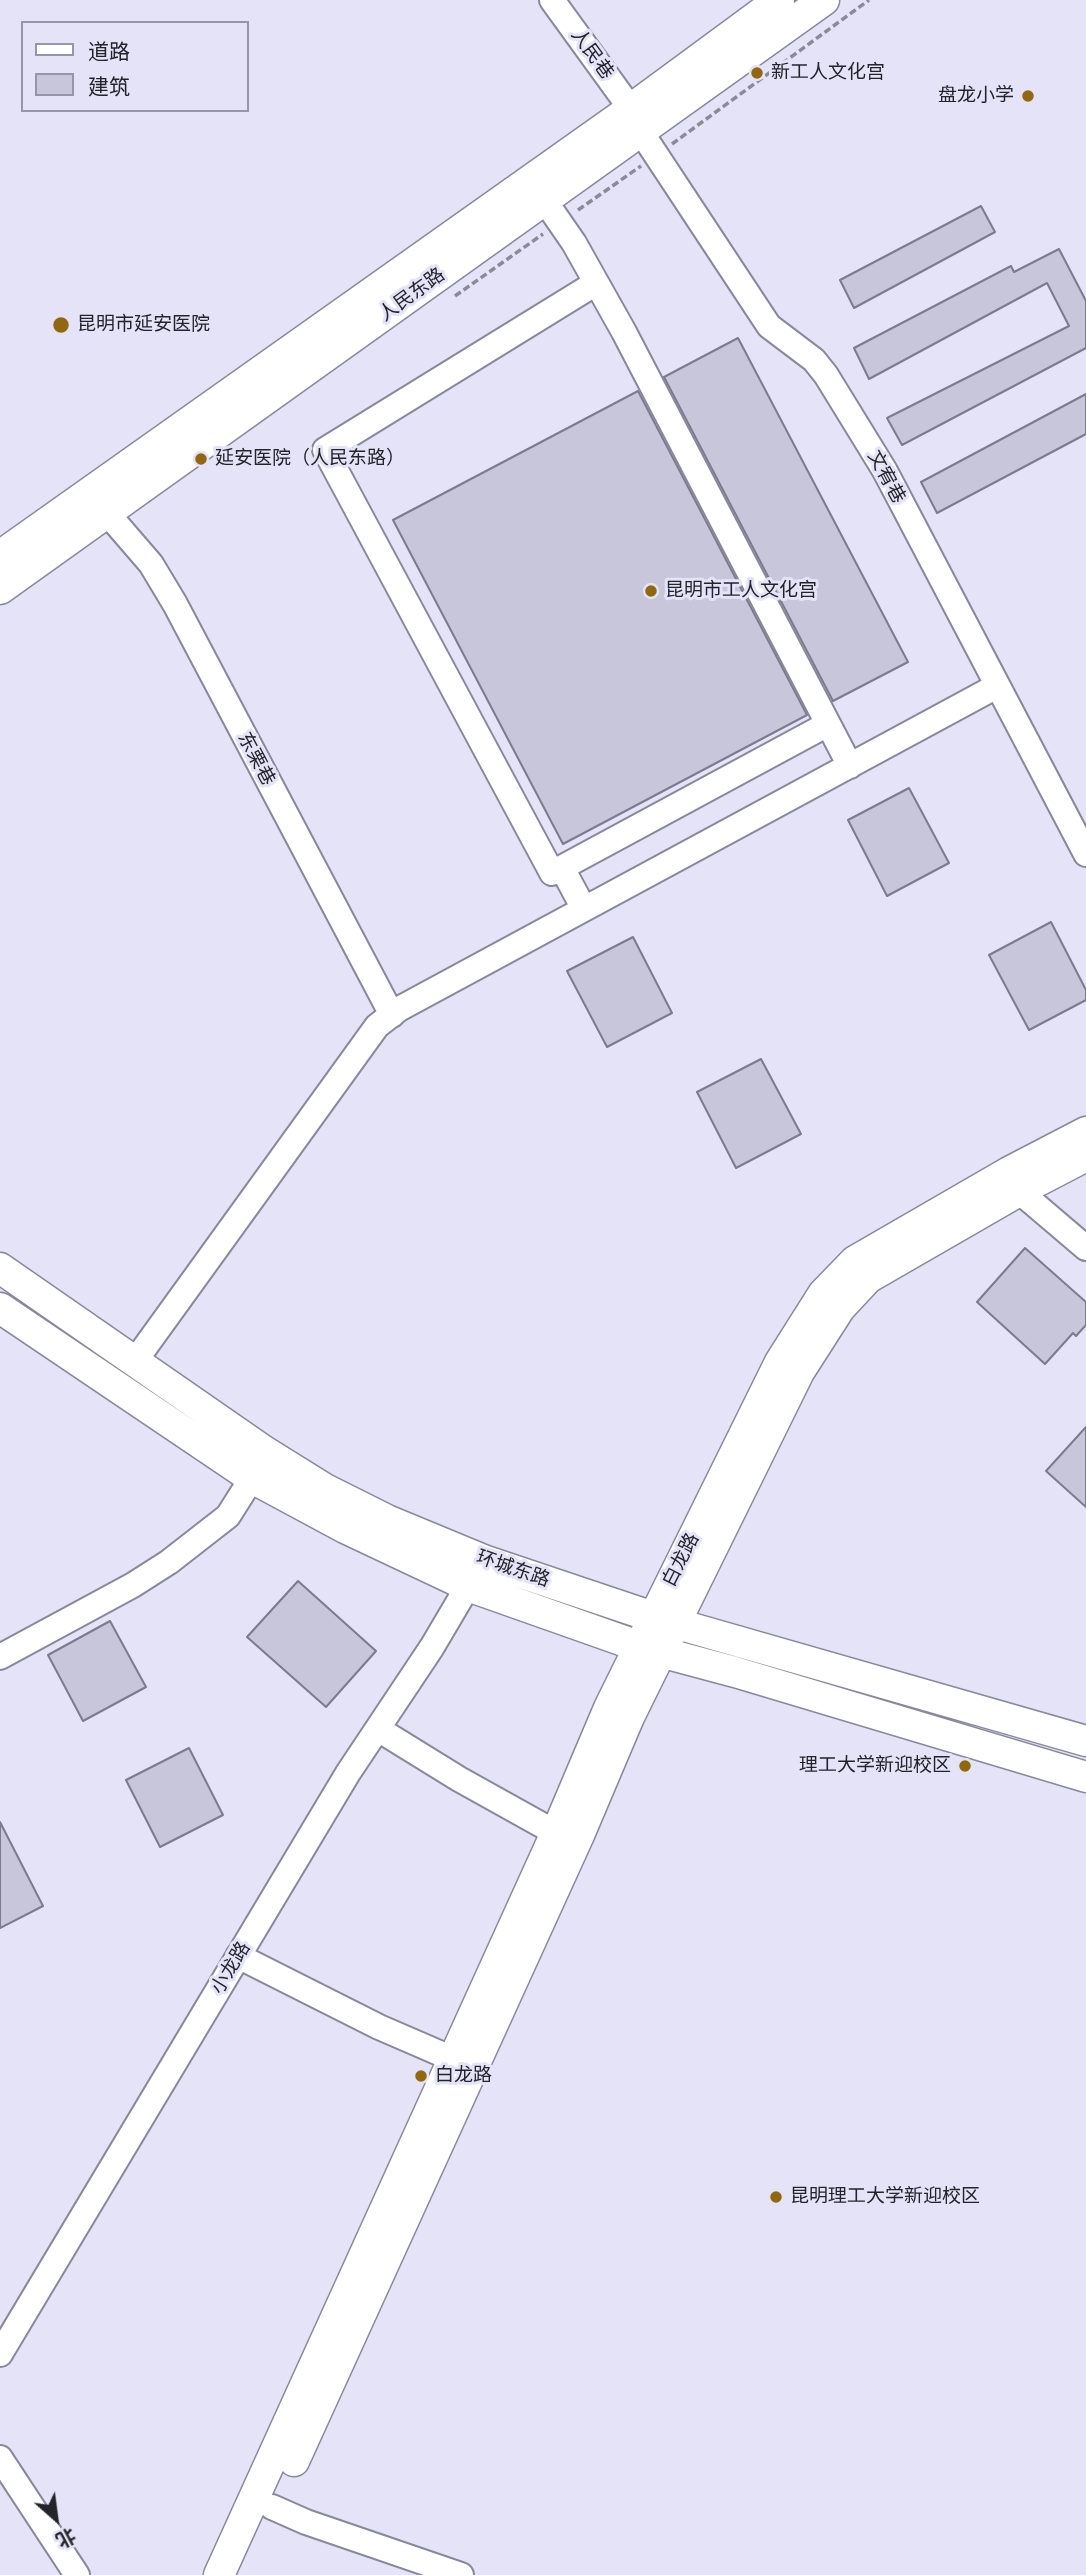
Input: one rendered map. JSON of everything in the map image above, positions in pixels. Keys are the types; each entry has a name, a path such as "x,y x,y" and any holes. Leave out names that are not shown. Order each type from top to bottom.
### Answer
{"main road":[{"name":"人民东路","path":"0,589 545,201 636,120 779,0"},
{"name":"人民东路","path":"0,556 636,120 824,0"},
{"name":"白龙路","path":"219,2575 556,1833 663,1620 780,1362 824,1294 855,1261 1009,1172 1086,1132"},
{"name":"白龙路","path":"663,1620 799,1372 840,1308 868,1278 1019,1191 1086,1156"},
{"name":"环城东路","path":"0,1268 274,1457 325,1489 387,1520 486,1561 663,1620 1086,1741"},
{"name":"环城东路","path":"0,1308 252,1478 345,1528 468,1586 649,1649 735,1672 1086,1777"},
{"name":"白龙路","path":"240,2575 346,2349 649,1649"}],"street":[{"name":"人民巷","path":"552,0 636,120"},
{"name":"文宥巷","path":"636,120 769,326 814,360 885,471 1086,854"},
{"path":"545,201 574,243 596,282 850,766"},
{"path":"596,282 325,450 552,873 828,724"},
{"name":"东栗巷","path":"107,513 151,564 174,604 392,1015"},
{"path":"135,1361 377,1026 392,1015 584,909 997,686"},
{"path":"562,868 584,909"},
{"path":"1019,1191 1086,1248"},
{"path":"0,1657 133,1584 189,1547 228,1516 252,1478"},
{"name":"小龙路","path":"0,2354 348,1773 432,1647 468,1586"},
{"path":"377,1729 556,1833"},
{"path":"238,1956 379,2027 453,2059"},
{"path":"0,2458 77,2575"},
{"path":"272,2507 306,2522 461,2575"}],"building":[{"path":"981,206 995,232 854,308 840,280"},
{"path":"1059,249 1086,301 1086,348 902,445 887,418 1069,326 1047,283 869,379 854,348 1011,266 1014,272"},
{"path":"738,338 908,662 833,701 664,377"},
{"name":"昆明市工人文化宫","path":"638,391 807,715 563,844 393,520"},
{"path":"1086,394 1086,434 937,513 921,482"},
{"path":"909,788 949,863 887,896 848,820"},
{"path":"1051,922 1086,990 1086,1000 1029,1030 989,955"},
{"path":"633,937 672,1013 607,1047 567,971"},
{"path":"761,1059 801,1134 736,1168 697,1092"},
{"path":"1025,1248 1086,1302 1086,1325 1076,1336 1073,1333 1045,1364 977,1302"},
{"path":"1086,1427 1086,1507 1046,1471"},
{"path":"298,1581 376,1651 326,1707 247,1637"},
{"path":"110,1621 146,1687 83,1721 48,1655"},
{"path":"189,1748 223,1815 160,1847 126,1780"},
{"path":"0,1822 43,1906 0,1928"}],"place":[{"name":"新工人文化宫","path":"757,73"},
{"name":"盘龙小学","path":"1028,96"},
{"name":"昆明市延安医院","path":"61,325"},
{"name":"延安医院（人民东路）","path":"201,459"},
{"name":"昆明市工人文化宫","path":"651,591"},
{"name":"理工大学新迎校区","path":"965,1766"},
{"name":"白龙路","path":"421,2076"},
{"name":"昆明理工大学新迎校区","path":"776,2197"}]}
